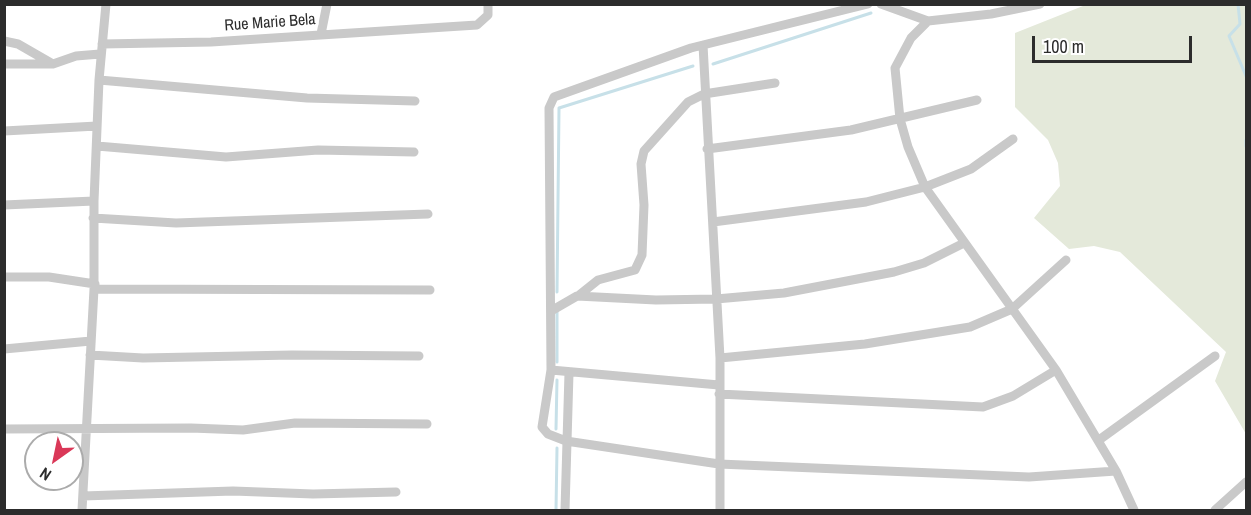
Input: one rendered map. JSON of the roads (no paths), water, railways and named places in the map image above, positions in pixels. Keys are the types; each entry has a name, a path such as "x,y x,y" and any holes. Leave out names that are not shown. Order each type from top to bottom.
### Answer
{"street":[{"path":"82,510 94,287 93,218 100,54 106,4"},
{"path":"321,34 327,4"},
{"name":"Rue Marie Bela","path":"102,44 211,42 477,25 488,15 488,4"},
{"path":"868,4 703,45 559,94 550,103 551,370 542,427 548,434 566,441 719,464 1029,477 1116,471"},
{"path":"881,4 928,21 991,14 1040,4"},
{"path":"928,21 911,38 895,68 900,119 908,147 925,187 1056,370 1099,440 1134,510"},
{"path":"4,41 18,44 53,64"},
{"path":"703,45 720,358 720,510"},
{"path":"4,64 53,64 76,56 100,54"},
{"path":"99,80 307,98 415,101"},
{"path":"550,311 578,296 598,280 635,270 642,255 644,206 641,164 644,151 688,102 704,94 775,82"},
{"path":"707,149 851,130 977,100"},
{"path":"4,131 97,126"},
{"path":"713,222 866,202 925,187 971,169 1013,139"},
{"path":"97,146 226,157 318,150 414,153"},
{"path":"4,205 94,201"},
{"path":"93,218 176,223 428,214"},
{"path":"578,296 656,300 716,299 784,293 873,277 924,263 964,243"},
{"path":"720,358 865,344 948,332 984,322 1012,309 1066,260"},
{"path":"4,277 49,277 94,287 430,290"},
{"path":"4,349 91,341"},
{"path":"90,355 143,358 292,355 419,356"},
{"path":"1099,440 1215,356"},
{"path":"551,370 719,389 983,407 1013,396 1056,370"},
{"path":"565,510 569,373"},
{"path":"4,429 243,430 295,423 427,424"},
{"path":"1215,510 1246,482"},
{"path":"82,496 233,491 314,494 396,492"}],"waterway":[{"path":"1238,4 1240,24 1229,36 1246,76"},
{"path":"713,64 871,13"},
{"path":"557,292 559,108 693,66"},
{"path":"1246,140 1246,146"},
{"path":"557,312 557,362"},
{"path":"556,429 557,380"},
{"path":"556,510 557,448"}]}
